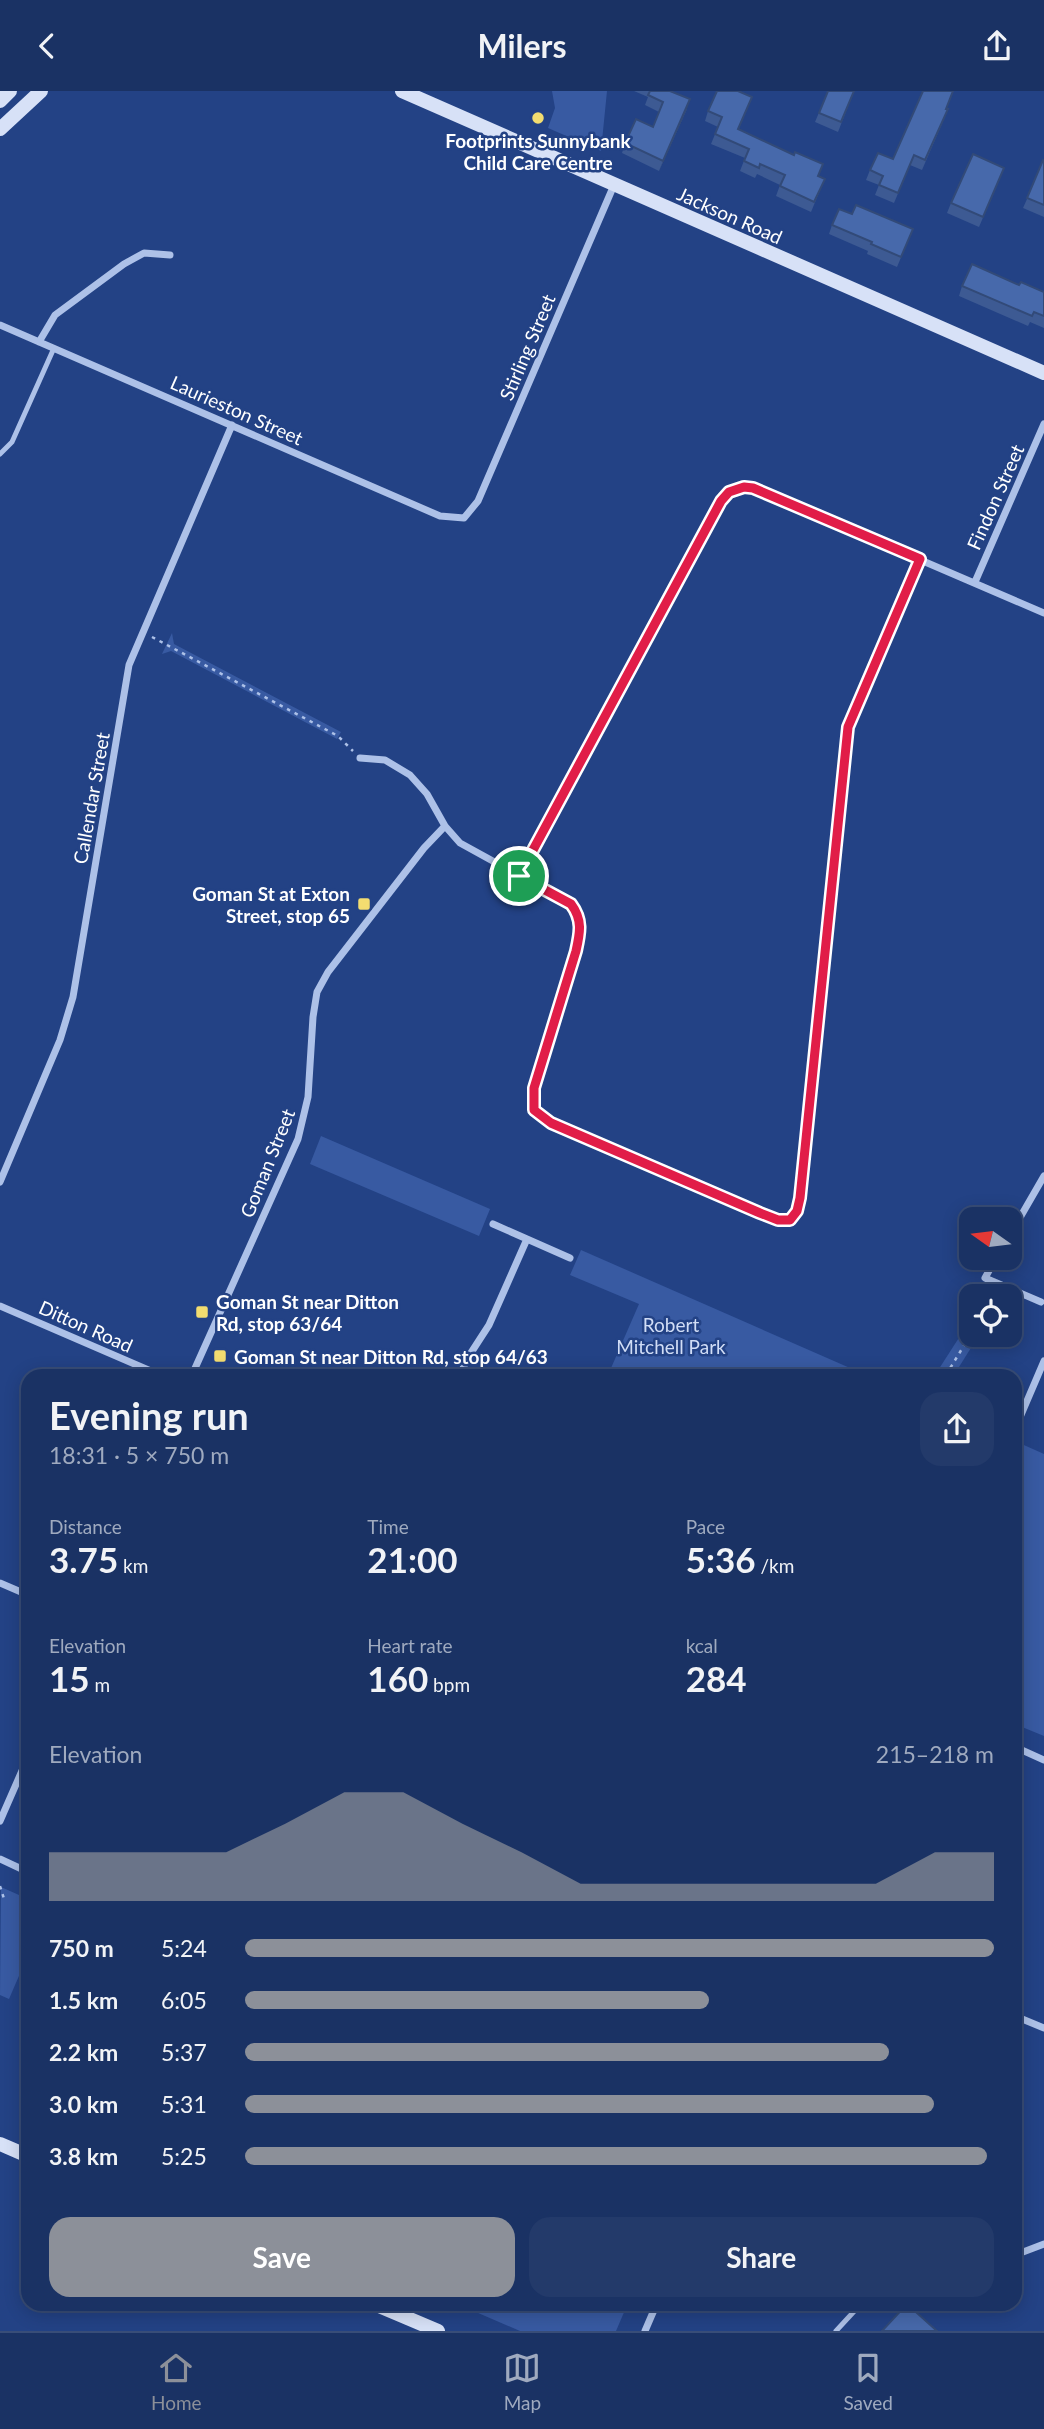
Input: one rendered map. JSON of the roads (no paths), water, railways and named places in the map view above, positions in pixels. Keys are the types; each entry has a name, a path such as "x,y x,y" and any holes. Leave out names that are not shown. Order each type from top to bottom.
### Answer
{"street":[{"path":"0,101 10,91"},
{"path":"0,129 41,91"},
{"name":"Jackson Road","path":"402,91 1044,373"},
{"name":"Stirling Street","path":"464,518 478,501 614,185"},
{"path":"39,342 55,315 124,264 144,253 170,255"},
{"name":"Laurieston Street","path":"0,325 440,516 464,518"},
{"name":"Findon Street","path":"975,582 1044,424"},
{"name":"Callendar Street","path":"0,1182 60,1040 73,997 129,665 232,425"},
{"path":"519,876 712,515 729,492 744,487 753,488 1044,613"},
{"path":"360,758 385,760 410,775 427,794 446,826 460,843 571,904 577,912 581,928 534,1088 534,1110 551,1123 747,1208 778,1220 790,1220 797,1211 800,1198 848,727 920,559"},
{"name":"Goman Street","path":"195,1369 298,1139 308,1097 317,992 328,971 424,848 446,826"},
{"path":"1022,1214 1044,1176"},
{"path":"493,1224 569,1258"},
{"path":"463,1369 489,1325 527,1239"},
{"path":"989,1271 985,1278 1041,1302"},
{"name":"Ditton Road","path":"0,1306 146,1369"},
{"path":"1022,1413 1041,1378 1044,1361"},
{"path":"0,1583 21,1592"},
{"path":"1022,1750 1044,1759"},
{"path":"0,1821 21,1773"},
{"path":"0,1859 21,1869"},
{"path":"1022,2019 1044,2028"},
{"path":"0,2144 21,2153"},
{"path":"1022,2252 1044,2244"},
{"path":"391,2311 438,2331"},
{"path":"645,2331 654,2311"}],"lane":[{"path":"0,454 12,442 54,348"},
{"path":"836,2331 854,2311"}],"place":[{"name":"Footprints Sunnybank Child Care Centre","path":"538,118"},
{"name":"Goman St at Exton Street, stop 65","path":"364,904"},
{"name":"Goman St near Ditton Rd, stop 63/64","path":"202,1312"},
{"name":"Goman St near Ditton Rd, stop 64/63","path":"220,1356"}],"park label":[{"name":"Robert Mitchell Park","path":"671,1335"}]}
